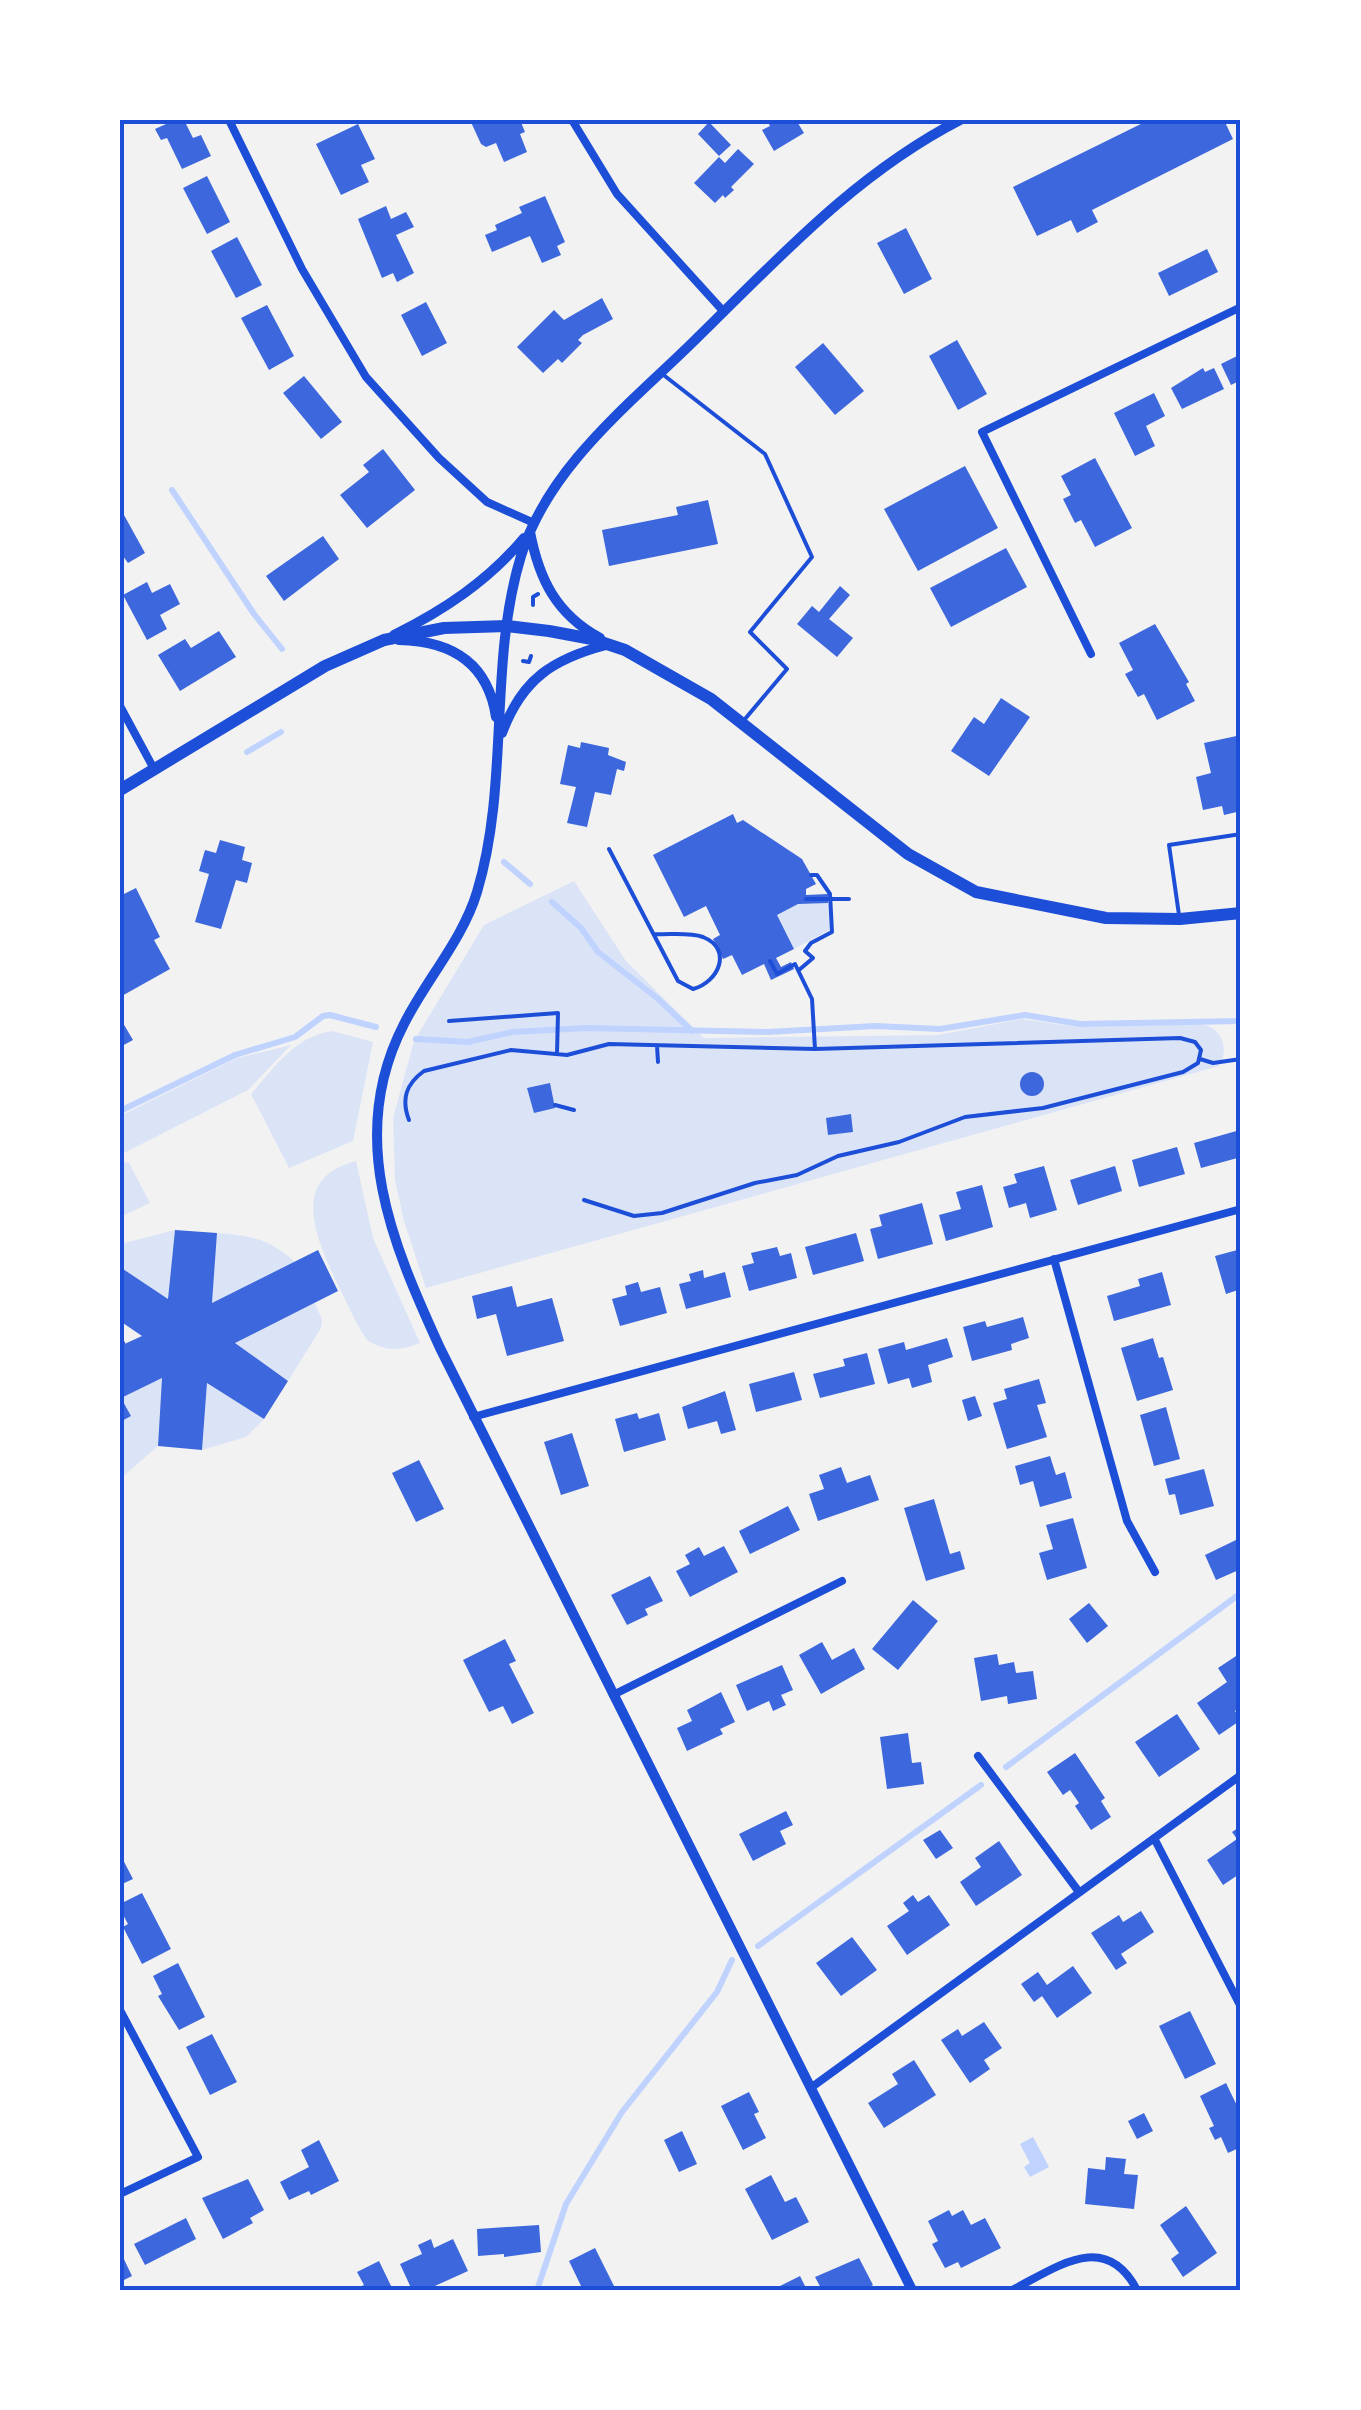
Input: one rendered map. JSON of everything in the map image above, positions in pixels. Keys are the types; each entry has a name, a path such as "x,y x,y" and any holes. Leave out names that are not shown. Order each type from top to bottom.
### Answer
{"main road":[{"path":"120,790 324,666 384,640 444,628 507,626 571,634 609,644 656,666 742,722 908,854 976,892 1106,918 1180,920 1241,913"}],"street":[{"path":"228,120 302,269 366,378 439,458 487,502 532,527"},
{"path":"572,120 616,194 724,312"},
{"path":"912,2290 473,1418 407,1272 383,1202 375,1142 385,1072 396,1038 476,896 486,856 515,578 532,527 551,492 577,459 661,373 851,189 928,136 960,120"},
{"path":"1091,654 982,432 1241,307"},
{"path":"384,640 425,620 464,594 499,565 532,527"},
{"path":"532,527 538,565 552,598 578,624 609,644"},
{"path":"384,640 431,643 474,666 486,679 493,697 498,743"},
{"path":"498,743 514,706 539,674 570,656 609,644"},
{"path":"120,706 154,769"},
{"path":"473,1418 1241,1209"},
{"path":"1054,1259 1127,1522 1155,1572"},
{"path":"613,1695 842,1580"},
{"path":"978,1756 1079,1892"},
{"path":"812,2087 1241,1775"},
{"path":"1154,1838 1241,2007"},
{"path":"120,2010 198,2157 120,2194"},
{"path":"1012,2290 1064,2264 1099,2256 1114,2261 1127,2272 1137,2290"}],"lane":[{"path":"661,373 765,454 812,557 750,632 787,669 742,722"},
{"path":"1180,920 1169,845 1241,834"},
{"path":"610,849 678,981 693,989 710,983 720,968 712,943 704,938 654,934"}],"path":[{"path":"533,596 533,605"},
{"path":"523,662 529,662 532,656"},
{"path":"799,970 813,958 805,952 810,943 832,932 830,899 817,875 811,875"},
{"path":"806,899 850,899"},
{"path":"770,961 776,974 796,964 812,999 815,1049"},
{"path":"449,1021 558,1013 558,1055"},
{"path":"409,1120 404,1098 414,1078 434,1066 511,1050 558,1055 609,1044 815,1049 1180,1038 1199,1045 1200,1060"},
{"path":"657,1046 658,1062"},
{"path":"584,1200 634,1216 662,1213 755,1184 797,1176 838,1156 898,1142 965,1117 1042,1108 1183,1072 1200,1060 1241,1059"},
{"path":"555,1105 574,1110"}],"shaded area":[{"path":"574,881 626,961 704,1038 938,1035 1022,1019 1079,1027 1202,1024 1219,1035 1224,1053 1219,1066 426,1288 395,1180 393,1118 414,1041 484,925"},
{"path":"828,903 830,930 794,949 777,915 798,904"},
{"path":"332,1031 373,1042 353,1141 289,1168 251,1094 296,1046"},
{"path":"291,1045 248,1090 120,1155 120,1116 237,1058"},
{"path":"356,1161 373,1238 420,1343 412,1346 387,1348 367,1340 320,1242 313,1208 315,1193 322,1180 336,1169"},
{"path":"120,1163 129,1163 150,1203 120,1217"},
{"path":"175,1230 168,1299 120,1267 120,1244"},
{"path":"217,1233 259,1240 295,1262 212,1303"},
{"path":"315,1303 321,1328 288,1381 235,1343"},
{"path":"162,1378 158,1446 120,1479 120,1422 130,1416 121,1398"},
{"path":"207,1383 264,1419 246,1437 202,1450"}],"water":[{"path":"1033,2137 1049,2167 1030,2177 1024,2167 1030,2163 1020,2144"}],"building":[{"path":"184,120 193,138 201,135 211,156 182,169 167,138 161,140 155,129"},
{"path":"470,120 520,120 527,152 504,162 496,143 486,147 481,144"},
{"path":"767,120 796,120 804,133 774,151 762,130 770,126"},
{"path":"1149,120 1224,120 1233,139 1092,210 1098,222 1077,233 1071,220 1037,236 1013,187"},
{"path":"709,122 731,145 719,156 698,134"},
{"path":"358,124 375,159 361,165 369,182 341,195 316,144"},
{"path":"738,149 754,164 731,187 734,190 715,203 694,183 719,157 725,163"},
{"path":"207,176 230,222 207,234 183,188"},
{"path":"545,196 565,242 557,246 561,255 542,263 530,236 492,252 485,235 497,230 495,225 522,213 519,207"},
{"path":"386,206 391,219 406,212 414,227 396,235 414,273 397,282 393,273 382,278 358,219"},
{"path":"906,228 932,279 904,294 877,243"},
{"path":"237,237 262,285 236,298 211,251"},
{"path":"1207,249 1218,272 1169,296 1158,273"},
{"path":"602,298 613,319 583,335 578,340 582,343 562,363 558,359 543,373 517,347 554,310 564,320"},
{"path":"426,302 447,343 422,356 401,315"},
{"path":"267,305 294,356 269,370 241,318"},
{"path":"957,340 987,394 958,410 929,356"},
{"path":"823,343 864,391 835,415 795,367"},
{"path":"1241,354 1241,380 1231,385 1221,364"},
{"path":"1203,368 1205,372 1214,368 1224,389 1182,409 1171,388"},
{"path":"304,376 342,422 321,439 283,393"},
{"path":"1154,393 1165,416 1146,426 1155,446 1135,456 1114,413"},
{"path":"383,449 415,490 367,528 340,495 369,472 363,465"},
{"path":"1095,458 1132,528 1095,547 1081,520 1075,523 1063,499 1071,495 1061,476"},
{"path":"965,466 998,528 918,571 884,509"},
{"path":"708,500 718,544 609,566 602,530 678,515 676,507"},
{"path":"124,515 145,553 128,563 120,552 120,517"},
{"path":"323,536 339,559 284,601 266,576"},
{"path":"1006,548 1027,587 951,627 930,588"},
{"path":"147,582 152,593 170,584 180,604 160,615 167,629 147,640 123,595"},
{"path":"840,586 850,595 829,619 853,638 837,657 797,624 812,606 819,612"},
{"path":"1155,624 1189,682 1186,684 1195,701 1157,720 1144,694 1138,697 1125,674 1133,670 1119,643"},
{"path":"219,631 236,657 180,691 158,655 185,639 191,648"},
{"path":"1001,698 1030,717 989,776 951,751 974,717 984,724"},
{"path":"1241,735 1241,811 1224,815 1222,806 1203,810 1196,777 1211,773 1204,743"},
{"path":"581,742 609,748 608,755 626,762 624,771 617,769 611,795 595,792 587,827 567,823 576,787 560,784 568,745 580,748"},
{"path":"733,814 737,823 743,820 802,859 816,884 806,889 806,895 828,894 828,903 798,904 777,915 794,949 776,958 781,967 791,962 794,969 771,980 764,964 742,975 732,955 723,959 713,939 720,935 706,906 684,917 653,855"},
{"path":"220,840 245,847 242,860 252,863 247,883 236,880 221,929 195,922 209,874 199,871 205,850 216,853"},
{"path":"136,888 160,937 154,940 170,969 120,997 120,896"},
{"path":"120,1018 133,1040 120,1047"},
{"path":"1032,1072 1041,1075 1041,1093 1032,1096 1023,1093 1020,1084 1023,1075"},
{"path":"550,1083 555,1108 534,1113 527,1088"},
{"path":"851,1114 853,1132 828,1135 826,1118"},
{"path":"1240,1130 1241,1157 1201,1168 1194,1143"},
{"path":"1177,1147 1185,1174 1139,1187 1132,1160"},
{"path":"1044,1166 1057,1210 1030,1218 1026,1203 1009,1208 1003,1187 1017,1183 1014,1174"},
{"path":"1115,1166 1122,1191 1078,1205 1070,1180"},
{"path":"982,1185 993,1227 946,1241 939,1215 961,1209 956,1192"},
{"path":"922,1203 933,1244 878,1259 870,1229 882,1226 879,1215"},
{"path":"175,1230 217,1233 212,1303 318,1250 338,1291 235,1343 288,1381 264,1419 207,1383 202,1450 158,1446 162,1378 121,1398 131,1416 120,1422 120,1346 142,1336 120,1321 120,1267 168,1299"},
{"path":"856,1233 864,1261 813,1275 805,1247"},
{"path":"777,1247 780,1256 791,1253 797,1278 749,1291 742,1266 754,1263 751,1253"},
{"path":"1241,1249 1241,1289 1226,1294 1215,1256"},
{"path":"703,1270 704,1278 725,1272 731,1297 686,1309 679,1284 691,1281 689,1274"},
{"path":"1162,1272 1171,1305 1114,1321 1107,1296 1140,1286 1138,1279"},
{"path":"638,1282 641,1292 660,1287 667,1313 620,1326 612,1299 627,1295 625,1286"},
{"path":"512,1286 517,1307 552,1298 564,1341 507,1356 496,1314 477,1319 472,1296"},
{"path":"1023,1317 1029,1338 1011,1344 1012,1350 972,1361 963,1327 985,1321 987,1327"},
{"path":"947,1338 953,1357 928,1365 932,1382 912,1388 909,1378 888,1384 878,1349 904,1342 906,1350"},
{"path":"1153,1338 1173,1390 1137,1401 1121,1348"},
{"path":"867,1353 875,1384 820,1398 813,1374 845,1366 843,1359"},
{"path":"794,1372 802,1400 756,1412 749,1384"},
{"path":"1039,1379 1046,1403 1037,1405 1047,1437 1007,1449 993,1403 1007,1399 1004,1389"},
{"path":"725,1391 736,1430 721,1434 717,1421 688,1429 682,1407"},
{"path":"975,1396 982,1416 968,1421 962,1400"},
{"path":"1166,1407 1180,1459 1154,1466 1140,1415"},
{"path":"637,1413 639,1419 659,1413 666,1440 624,1452 615,1419"},
{"path":"572,1433 589,1486 561,1495 544,1442"},
{"path":"1050,1456 1056,1475 1065,1472 1072,1498 1040,1507 1033,1481 1020,1485 1015,1466"},
{"path":"419,1460 444,1509 416,1522 392,1473"},
{"path":"841,1467 847,1483 870,1475 879,1500 818,1521 809,1494 824,1489 819,1475"},
{"path":"1204,1469 1214,1506 1180,1515 1175,1494 1169,1495 1165,1479"},
{"path":"934,1499 950,1554 960,1551 965,1569 926,1581 904,1508"},
{"path":"788,1506 800,1530 750,1554 739,1531"},
{"path":"1073,1518 1087,1568 1047,1580 1039,1553 1053,1549 1046,1525"},
{"path":"1236,1540 1241,1551 1241,1569 1216,1580 1205,1555"},
{"path":"724,1546 738,1572 690,1597 676,1571 690,1564 685,1555 699,1547 704,1556"},
{"path":"650,1576 663,1601 645,1609 648,1615 627,1625 611,1595"},
{"path":"913,1600 938,1621 898,1670 872,1649"},
{"path":"1089,1603 1108,1626 1087,1643 1069,1619"},
{"path":"505,1639 516,1661 509,1664 534,1713 512,1724 503,1706 489,1712 463,1660"},
{"path":"822,1642 832,1660 854,1648 865,1669 821,1694 799,1655"},
{"path":"997,1654 999,1665 1014,1662 1016,1673 1033,1671 1037,1699 1008,1704 1007,1696 981,1701 974,1658"},
{"path":"1239,1654 1241,1707 1235,1711 1241,1720 1219,1735 1197,1703 1227,1682 1218,1668"},
{"path":"782,1665 793,1690 781,1695 786,1705 773,1711 769,1701 747,1711 736,1685"},
{"path":"721,1692 735,1722 720,1729 723,1734 687,1751 677,1728 692,1721 687,1710"},
{"path":"1177,1714 1200,1749 1159,1777 1135,1742"},
{"path":"908,1733 912,1763 921,1762 924,1784 887,1789 880,1737"},
{"path":"1075,1753 1105,1798 1101,1801 1111,1817 1091,1830 1075,1806 1079,1803 1070,1790 1063,1795 1047,1772"},
{"path":"786,1811 793,1825 780,1831 786,1844 753,1861 739,1834"},
{"path":"1241,1826 1241,1873 1223,1885 1207,1860 1237,1839 1232,1832"},
{"path":"940,1830 953,1848 936,1859 923,1840"},
{"path":"999,1841 1022,1875 976,1906 960,1882 981,1867 975,1858"},
{"path":"120,1854 133,1879 120,1885"},
{"path":"142,1893 171,1949 142,1964 123,1927 128,1924 120,1904"},
{"path":"913,1895 918,1902 929,1895 950,1925 907,1955 887,1926 909,1911 903,1903"},
{"path":"1141,1911 1154,1932 1121,1954 1127,1963 1116,1970 1091,1933 1119,1915 1123,1922"},
{"path":"852,1937 877,1970 841,1996 816,1963"},
{"path":"178,1963 205,2017 179,2030 158,1996 162,1994 153,1976"},
{"path":"1073,1966 1092,1993 1057,2018 1042,1996 1034,2002 1021,1984 1038,1972 1047,1985"},
{"path":"1190,2011 1216,2064 1185,2079 1159,2026"},
{"path":"984,2022 1002,2048 984,2060 990,2069 970,2083 941,2040 958,2029 962,2036"},
{"path":"212,2034 237,2082 210,2095 186,2047"},
{"path":"914,2060 936,2095 884,2128 868,2103 898,2084 892,2074"},
{"path":"1226,2083 1241,2114 1241,2147 1228,2153 1221,2137 1215,2140 1209,2128 1214,2126 1200,2096"},
{"path":"749,2092 766,2138 743,2150 721,2106"},
{"path":"1144,2113 1153,2131 1137,2139 1128,2121"},
{"path":"682,2131 697,2164 679,2172 664,2140"},
{"path":"319,2140 339,2181 311,2195 309,2191 289,2200 280,2182 309,2167 301,2150"},
{"path":"1106,2157 1126,2159 1124,2174 1138,2175 1134,2209 1085,2204 1088,2168 1105,2170"},
{"path":"771,2175 785,2202 796,2197 809,2222 772,2240 745,2189"},
{"path":"248,2179 264,2210 250,2218 253,2223 223,2239 202,2198"},
{"path":"1186,2206 1217,2253 1183,2277 1171,2259 1179,2253 1160,2225"},
{"path":"949,2210 952,2216 963,2210 971,2225 985,2218 1001,2248 961,2268 958,2262 945,2268 932,2244 938,2241 928,2221"},
{"path":"186,2218 196,2239 145,2265 134,2244"},
{"path":"539,2225 541,2252 478,2256 477,2229"},
{"path":"431,2239 434,2248 453,2239 468,2271 426,2290 412,2290 400,2264 422,2254 418,2245"},
{"path":"595,2248 616,2290 583,2290 569,2261"},
{"path":"120,2251 132,2276 120,2282"},
{"path":"859,2258 873,2285 864,2290 822,2290 815,2277"},
{"path":"379,2261 393,2290 353,2290 364,2285 357,2272"},
{"path":"800,2276 807,2290 772,2290"}],"waterway":[{"path":"172,490 254,614 282,649"},
{"path":"247,752 281,732"},
{"path":"504,862 530,884"},
{"path":"552,902 581,928 598,952 692,1031"},
{"path":"416,1039 468,1042 512,1032 587,1028 768,1032 875,1026 940,1029 1025,1015 1080,1024 1241,1021"},
{"path":"120,1111 235,1055 295,1037 323,1016 376,1027"},
{"path":"1006,1767 1241,1593"},
{"path":"758,1946 981,1785"},
{"path":"537,2290 566,2204 622,2112 717,1992 732,1960"}]}
